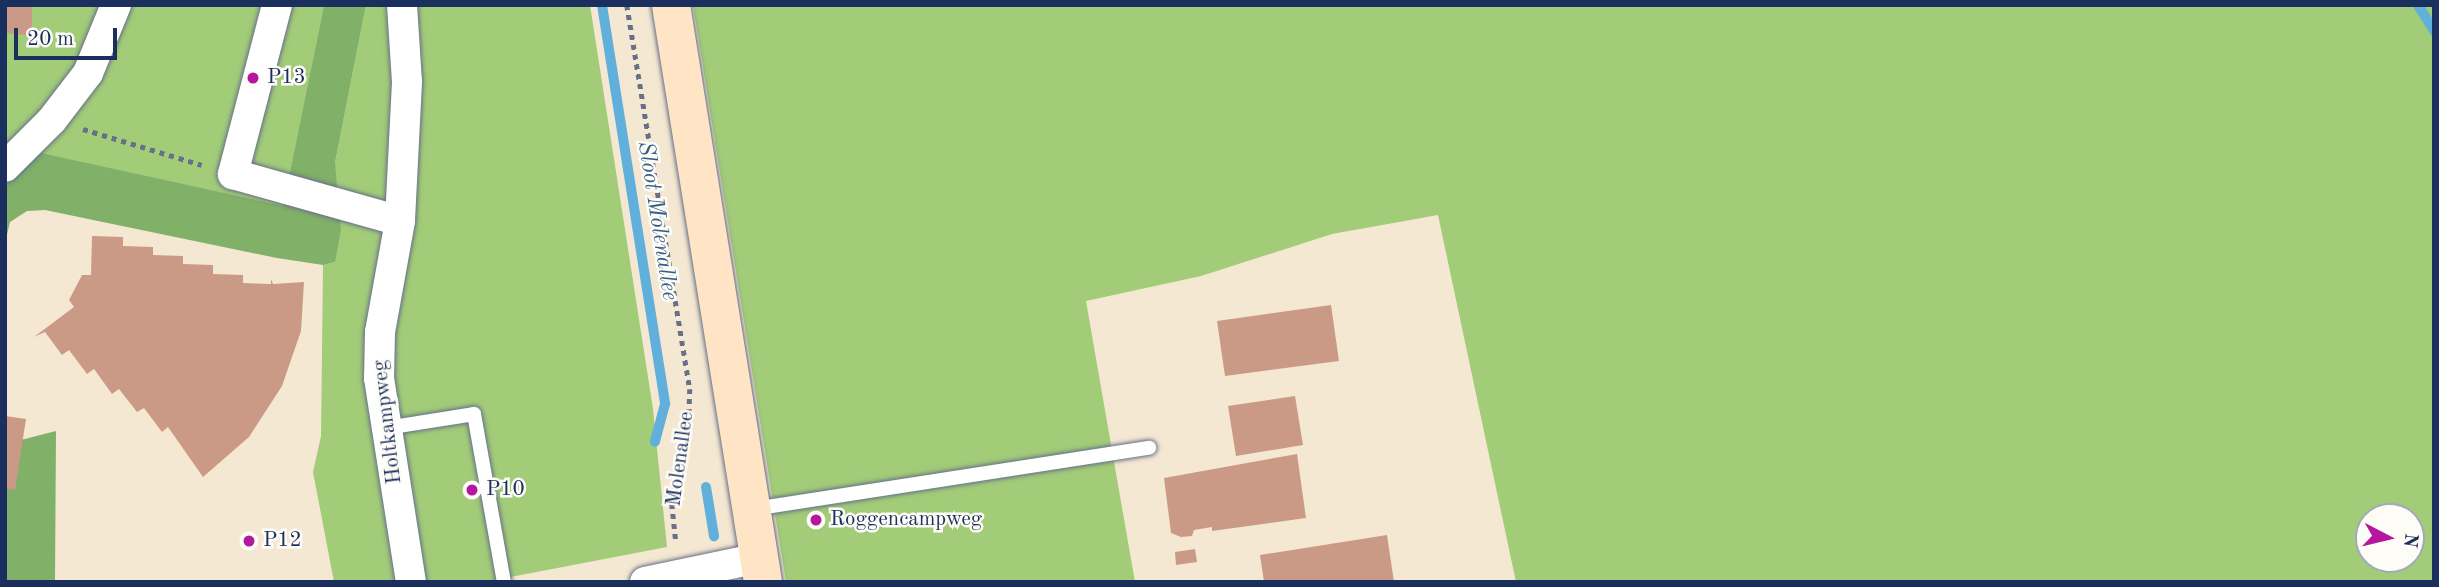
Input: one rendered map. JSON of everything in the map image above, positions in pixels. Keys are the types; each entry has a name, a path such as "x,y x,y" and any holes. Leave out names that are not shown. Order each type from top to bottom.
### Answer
{"main road":[{"path":"671,5 761,570"}],"street":[{"path":"5,167 52,120 88,73 116,5"},
{"path":"277,5 233,174 400,221"},
{"name":"Holtkampweg","path":"402,5 407,82 400,221 380,332 379,378 411,582"},
{"path":"645,582 681,574 761,570"}],"lane":[{"path":"386,428 474,414 504,582"},
{"path":"752,509 1149,448"}],"path":[{"name":"Molenallee","path":"627,5 690,389 689,419 672,504 681,574"},
{"path":"52,120 233,174"}],"green space":[{"path":"5,5 324,5 283,207 5,145"},
{"path":"324,5 366,5 335,163 341,230 335,262 323,265 277,258 45,210 27,211 10,222 5,243 5,145 283,206"},
{"path":"366,5 590,5 653,409 667,547 484,582 334,582 313,472 321,436 323,265 335,262 335,163"},
{"path":"693,5 2434,5 2434,582 1516,582 1438,215 1332,234 1201,276 1086,301 1135,582 786,582"},
{"path":"56,431 55,582 5,582 5,444"}],"building":[{"path":"5,5 32,5 32,36 5,33"},
{"path":"92,236 123,237 123,246 153,247 153,255 183,256 183,264 213,265 213,274 243,275 243,283 271,284 271,279 273,284 304,282 301,331 282,386 249,437 203,477 168,427 162,432 144,408 137,412 119,389 112,394 94,369 87,374 69,350 62,355 45,332 34,337 74,307 69,300 82,275 91,275"},
{"path":"1331,305 1339,361 1225,376 1217,321"},
{"path":"1295,396 1303,445 1236,456 1228,406"},
{"path":"5,416 26,419 15,490 5,488"},
{"path":"1297,454 1306,518 1212,531 1212,527 1194,530 1192,536 1181,537 1171,533 1164,478"},
{"path":"1387,535 1394,582 1264,582 1260,555"},
{"path":"1195,549 1197,562 1176,565 1175,552"}],"waterway":[{"name":"Sloot Molenallee","path":"602,5 665,404 655,442"},
{"path":"2418,5 2434,31"},
{"name":"Sloot Molenallee","path":"706,487 714,536"}],"place":[{"name":"P13","path":"253,78"},
{"name":"P10","path":"472,490"},
{"name":"Roggencampweg","path":"816,520"},
{"name":"P12","path":"249,541"}]}
